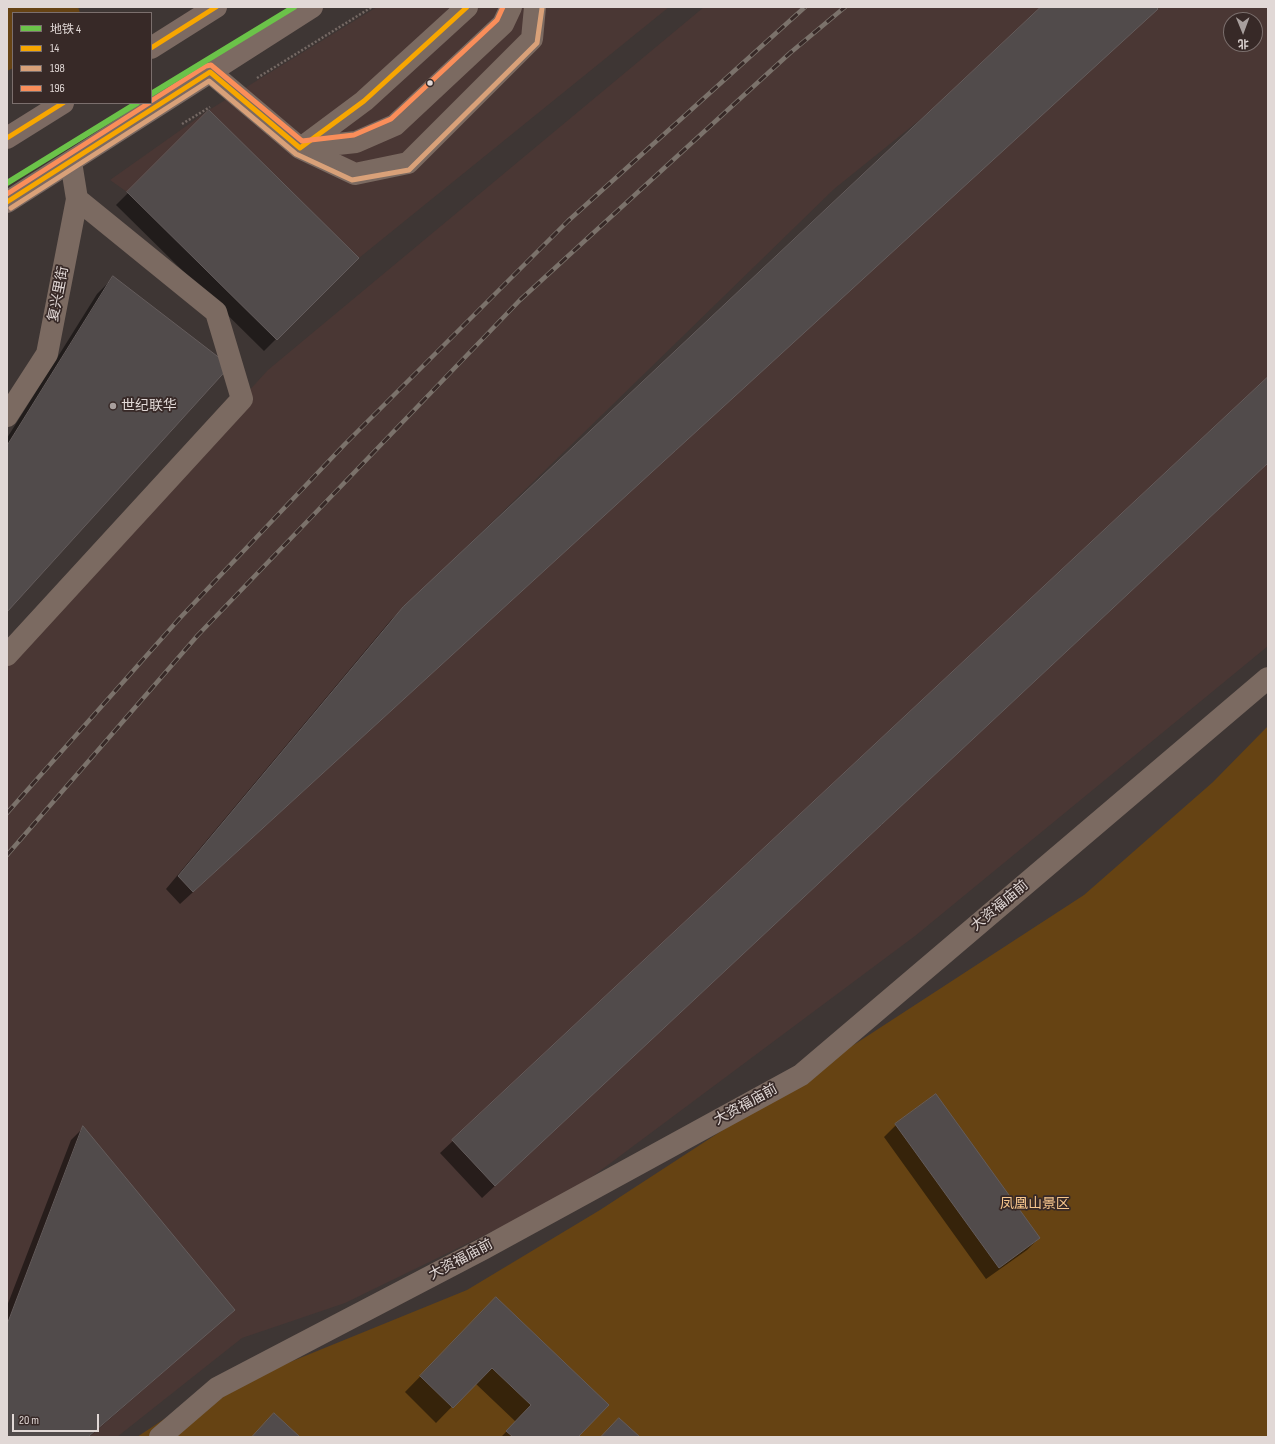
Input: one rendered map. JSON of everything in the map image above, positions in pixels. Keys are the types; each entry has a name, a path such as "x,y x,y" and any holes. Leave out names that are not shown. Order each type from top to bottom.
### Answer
{"main road":[{"path":"152,47 216,7"},
{"path":"7,202 312,7"},
{"path":"7,138 61,104"}],"street":[{"path":"300,148 364,101 467,7"},
{"path":"300,148 356,142 395,125 503,24 511,7"},
{"path":"210,72 300,148 355,174 408,163 532,39 535,7"},
{"name":"复兴里街","path":"7,416 47,354 77,199 71,162"},
{"path":"7,654 242,399 216,312 77,199"},
{"name":"大资福庙前","path":"160,1437 217,1388 483,1249 801,1075 1268,678"}],"shaded area":[{"path":"377,7 669,7 359,258 277,340 127,192 110,180 209,110"},
{"path":"704,7 1060,7 834,189 454,559 1070,7 1268,7 1268,646 915,936 569,1194 345,1303 242,1338 117,1437 7,1437 7,655 268,370"}],"green space":[{"path":"7,7 78,7 80,12 12,12 12,68 7,71"},
{"name":"凤凰山景区","path":"1268,726 1268,1437 137,1437 187,1404 467,1290 600,1210 1084,895 1213,782"}],"building":[{"path":"1041,7 1156,7 1158,9 193,892 178,876 403,607"},
{"path":"209,110 359,258 277,340 127,192"},
{"name":"世纪联华","path":"113,276 230,366 7,612 7,446"},
{"path":"1268,377 1268,463 495,1186 452,1140"},
{"path":"936,1094 1040,1238 999,1268 895,1124"},
{"path":"83,1126 235,1310 88,1437 7,1437 7,1325"},
{"path":"496,1297 609,1405 578,1437 513,1437 506,1431 531,1405 492,1368 453,1408 420,1376"},
{"path":"274,1413 300,1437 252,1437"},
{"path":"619,1418 640,1437 601,1437"}],"railway":[{"path":"7,813 179,619 345,444 568,221 805,7"},
{"path":"7,855 198,635 520,300 790,53 845,7"}],"metro line":[{"name":"4","path":"152,93 294,7"},
{"name":"4","path":"7,183 135,104"}],"transit line":[{"name":"14","path":"152,47 216,7"},
{"name":"14","path":"7,202 210,72 300,148 364,101 467,7"},
{"name":"196","path":"152,100 206,66 211,65 302,141 354,135 391,119 497,20 503,7"},
{"name":"198","path":"11,208 209,81 296,154 352,180 409,170 537,43 542,8"},
{"name":"14","path":"7,138 61,104"},
{"name":"196","path":"7,194 147,104"}],"place":[{"name":"世纪联华","path":"113,406"}]}
